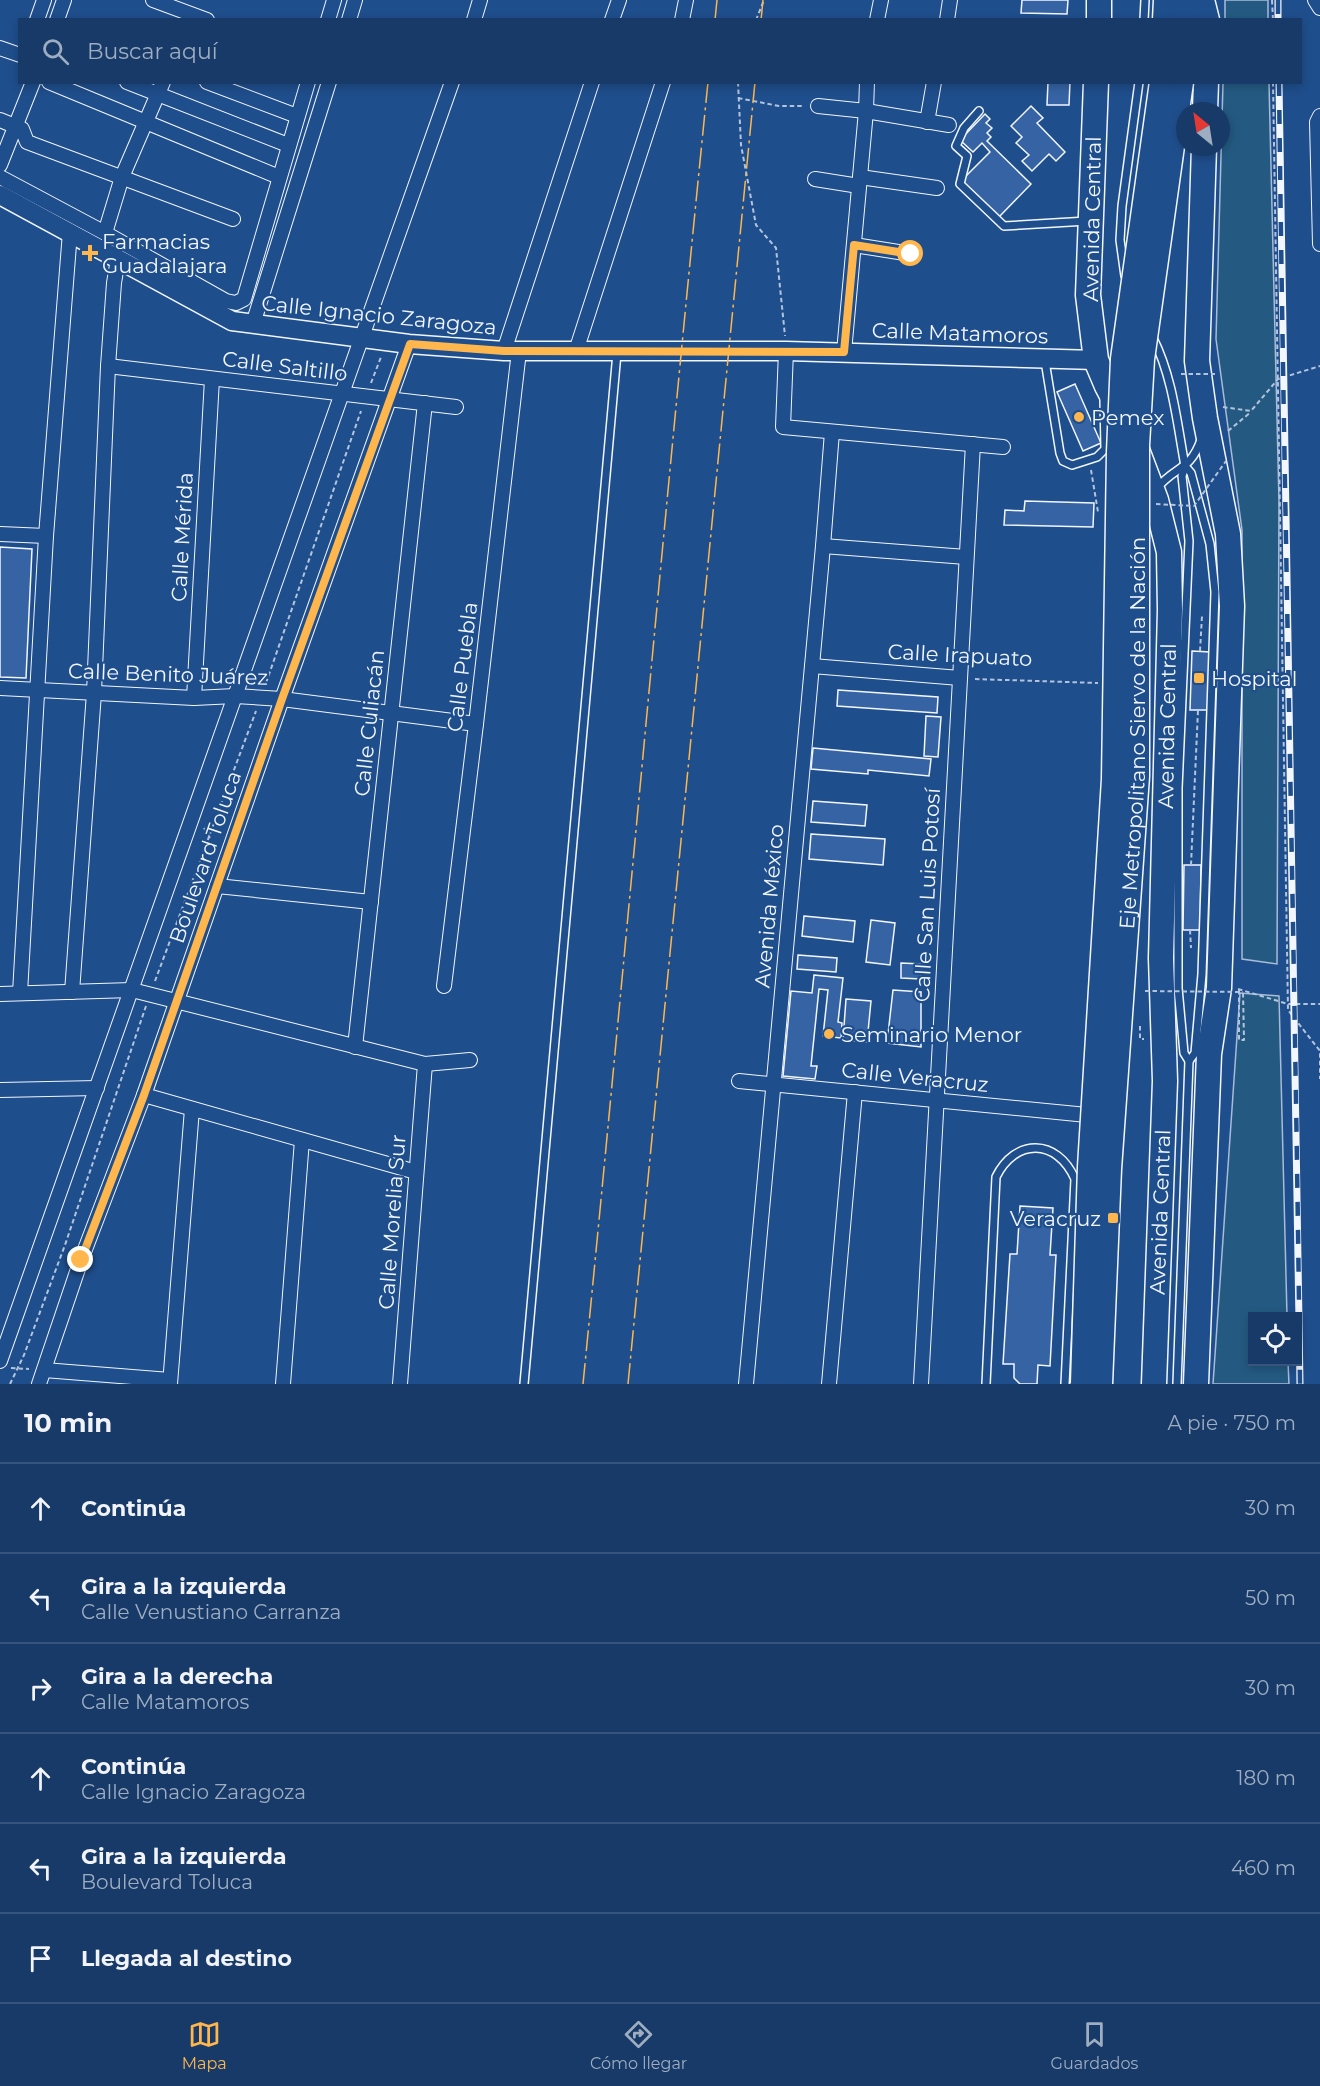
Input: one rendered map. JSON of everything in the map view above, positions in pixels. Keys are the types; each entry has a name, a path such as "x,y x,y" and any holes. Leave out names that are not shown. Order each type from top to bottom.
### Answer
{"highway":[{"path":"1166,0 1166,18"},
{"path":"1185,18 1186,0"},
{"path":"1202,0 1206,18"},
{"path":"1207,18 1208,0"},
{"name":"Avenida Central","path":"1096,84 1088,295 1100,369 1128,426 1169,552 1170,610 1161,958 1165,1081 1154,1384"},
{"name":"Eje Metropolitano Siervo de la Nación","path":"1083,1384 1090,1167 1114,779 1119,452 1123,359 1162,84"},
{"name":"Eje Metropolitano Siervo de la Nación","path":"1100,1384 1109,1169 1137,776 1137,445 1142,359 1181,84"},
{"path":"1205,102 1206,84"},
{"name":"Avenida Central","path":"1196,1384 1209,1054 1229,988 1232,606 1228,534 1214,412 1197,361 1204,156"}],"street":[{"path":"37,18 44,0"},
{"path":"58,18 64,0"},
{"path":"153,0 191,17"},
{"path":"350,18 356,0"},
{"path":"475,18 480,0"},
{"path":"613,18 619,0"},
{"path":"682,18 686,0"},
{"path":"878,18 881,0"},
{"path":"947,18 950,0"},
{"path":"1315,0 1320,8"},
{"path":"328,18 332,1"},
{"path":"0,48 18,54"},
{"path":"0,165 32,84"},
{"path":"55,84 279,177"},
{"path":"138,84 160,88 288,146"},
{"path":"212,84 297,116"},
{"path":"0,177 226,301 236,303 244,299 307,84"},
{"path":"253,324 328,84"},
{"name":"Boulevard Toluca","path":"4,1364 97,1088 364,339 451,84"},
{"name":"Calle Puebla","path":"444,986 476,724 512,351 591,84"},
{"path":"576,351 662,84"},
{"path":"844,352 867,84"},
{"path":"927,122 934,84"},
{"path":"105,233 122,177 160,88"},
{"path":"818,106 866,111 949,125"},
{"path":"1319,119 1320,244"},
{"path":"0,120 22,129 27,142 233,219"},
{"path":"815,179 937,188"},
{"name":"Calle Ignacio Zaragoza","path":"0,195 69,241 118,259 232,321 410,344 512,351 786,351"},
{"path":"20,993 46,536 69,241"},
{"path":"854,245 911,254"},
{"path":"72,992 94,693 108,366 118,259"},
{"name":"Boulevard Toluca","path":"39,1384 81,1260 144,1095 282,699 410,344"},
{"path":"786,351 783,427 1003,447"},
{"name":"Calle Matamoros","path":"786,351 1045,359 1100,369"},
{"name":"Calle Saltillo","path":"108,366 456,407"},
{"name":"Calle Mérida","path":"194,698 212,379"},
{"name":"Calle Culiacán","path":"355,1047 425,403"},
{"name":"Avenida México","path":"746,1384 775,1084 832,432"},
{"name":"Calle San Luis Potosí","path":"921,1384 973,444"},
{"path":"0,534 46,536"},
{"path":"823,546 966,557"},
{"name":"Calle Irapuato","path":"812,666 960,678"},
{"name":"Calle Benito Juárez","path":"0,688 194,698 235,696 282,699 476,724"},
{"path":"217,886 371,902"},
{"path":"0,994 132,990 425,1064 470,1060"},
{"name":"Calle Morelia Sur","path":"400,1384 425,1064"},
{"name":"Calle Veracruz","path":"739,1081 1087,1115"},
{"path":"0,1090 97,1088"},
{"path":"829,1384 855,1092"},
{"path":"144,1095 417,1172"},
{"path":"44,1370 170,1382 192,1109"},
{"path":"283,1384 302,1140"}],"lane":[{"path":"1144,18 1145,0"},
{"path":"1138,84 1122,206 1120,240 1124,272 1134,302 1163,359 1172,389 1185,466 1182,476 1188,553 1178,788 1178,988 1184,1053 1189,1061 1178,1384"},
{"path":"979,111 964,128 956,146 967,156 960,184 1004,226 1089,221"},
{"path":"524,1384 617,351"},
{"path":"1045,359 1060,453 1063,461 1072,465 1097,457 1106,449 1100,369"},
{"path":"1152,499 1159,485 1185,466 1196,454 1214,412"},
{"path":"1185,466 1191,473 1210,544 1215,592 1202,974 1195,1053 1189,1061"},
{"path":"1111,1325 1140,600 1146,533"},
{"path":"986,1384 996,1177 1002,1165 1012,1156 1023,1150 1036,1148 1049,1150 1061,1157 1070,1167 1075,1179 1065,1384"}],"path":[{"path":"757,18 764,0"},
{"path":"1272,0 1273,18"},
{"path":"738,84 741,146 756,225 776,248 786,351"},
{"path":"1274,84 1287,1010 1320,1051 1320,1079"},
{"path":"738,98 779,106 818,106"},
{"path":"10,1384 24,1355 65,1245 150,996 261,699 386,341"},
{"path":"1227,432 1251,411 1278,379 1320,366"},
{"path":"1181,374 1215,374"},
{"path":"1214,412 1251,411"},
{"path":"1089,459 1096,496"},
{"path":"1194,506 1226,461"},
{"path":"1200,651 1203,614"},
{"name":"Calle Irapuato","path":"960,678 1106,683"},
{"path":"1191,865 1198,710"},
{"path":"1190,930 1191,947"},
{"path":"1145,992 1243,992 1244,1040 1239,1040 1229,988 1288,1004 1320,1004"},
{"path":"1140,1017 1140,1040 1144,1039 1144,1027"},
{"path":"4,1364 17,1369 44,1370"}],"shaded area":[{"path":"1225,0 1268,0 1268,18 1225,18"},
{"path":"1223,84 1269,84 1279,502 1277,964 1242,959 1242,530 1216,339 1221,156 1230,156 1230,102 1222,102"},
{"path":"1240,993 1279,996 1287,1312 1248,1312 1248,1366 1288,1366 1289,1384 1213,1384"}],"building":[{"path":"1022,0 1068,0 1067,14 1021,13"},
{"path":"1048,84 1070,84 1069,105 1047,105"},
{"path":"1031,106 1043,118 1037,123 1065,152 1056,161 1049,154 1032,171 1022,161 1029,155 1016,143 1022,137 1011,126"},
{"path":"985,114 990,119 986,123 992,128 987,133 991,137 987,141 1031,184 999,217 961,181 990,152 982,143 973,152 960,140"},
{"name":"Pemex","path":"1075,384 1101,443 1083,451 1057,392"},
{"path":"1025,501 1094,503 1093,527 1004,525 1005,510 1024,511"},
{"path":"0,547 32,549 26,678 0,677"},
{"path":"1192,651 1210,652 1208,710 1190,710"},
{"path":"838,690 938,697 937,713 837,706"},
{"path":"926,716 941,717 938,757 924,756"},
{"path":"813,748 931,759 929,776 868,770 868,774 811,769"},
{"path":"813,801 867,805 865,826 811,822"},
{"path":"811,834 885,839 883,865 809,859"},
{"path":"1184,865 1201,865 1200,930 1183,930"},
{"path":"804,916 855,921 853,942 802,936"},
{"path":"871,920 895,923 890,965 866,962"},
{"path":"798,955 837,958 836,972 797,969"},
{"path":"901,963 922,964 921,979 901,978"},
{"path":"814,975 843,978 838,1022 842,1023 841,1038 823,1036 828,990 819,989 811,1066 817,1066 815,1079 783,1076 791,991 812,993"},
{"path":"893,990 921,992 921,1047 887,1043"},
{"path":"846,999 871,1001 867,1042 843,1040"},
{"path":"1020,1206 1053,1208 1050,1255 1056,1255 1050,1366 1038,1365 1037,1384 1020,1384 1014,1378 1014,1364 1003,1364 1010,1254 1017,1254"}],"railway":[{"path":"1278,0 1278,18"},
{"path":"1279,84 1300,1384"}],"power":[{"path":"715,18 717,0"},
{"path":"761,18 763,0"},
{"path":"583,1384 708,84"},
{"path":"628,1384 755,84"}],"place":[{"name":"Farmacias Guadalajara","path":"90,253"},
{"name":"Pemex","path":"1079,417"},
{"name":"Hospital","path":"1199,678"},
{"name":"Seminario Menor","path":"829,1034"},
{"name":"Veracruz","path":"1113,1218"}],"route":[{"path":"81,1260 144,1095 282,699 410,344 504,351 844,352 854,245 911,254"}]}
